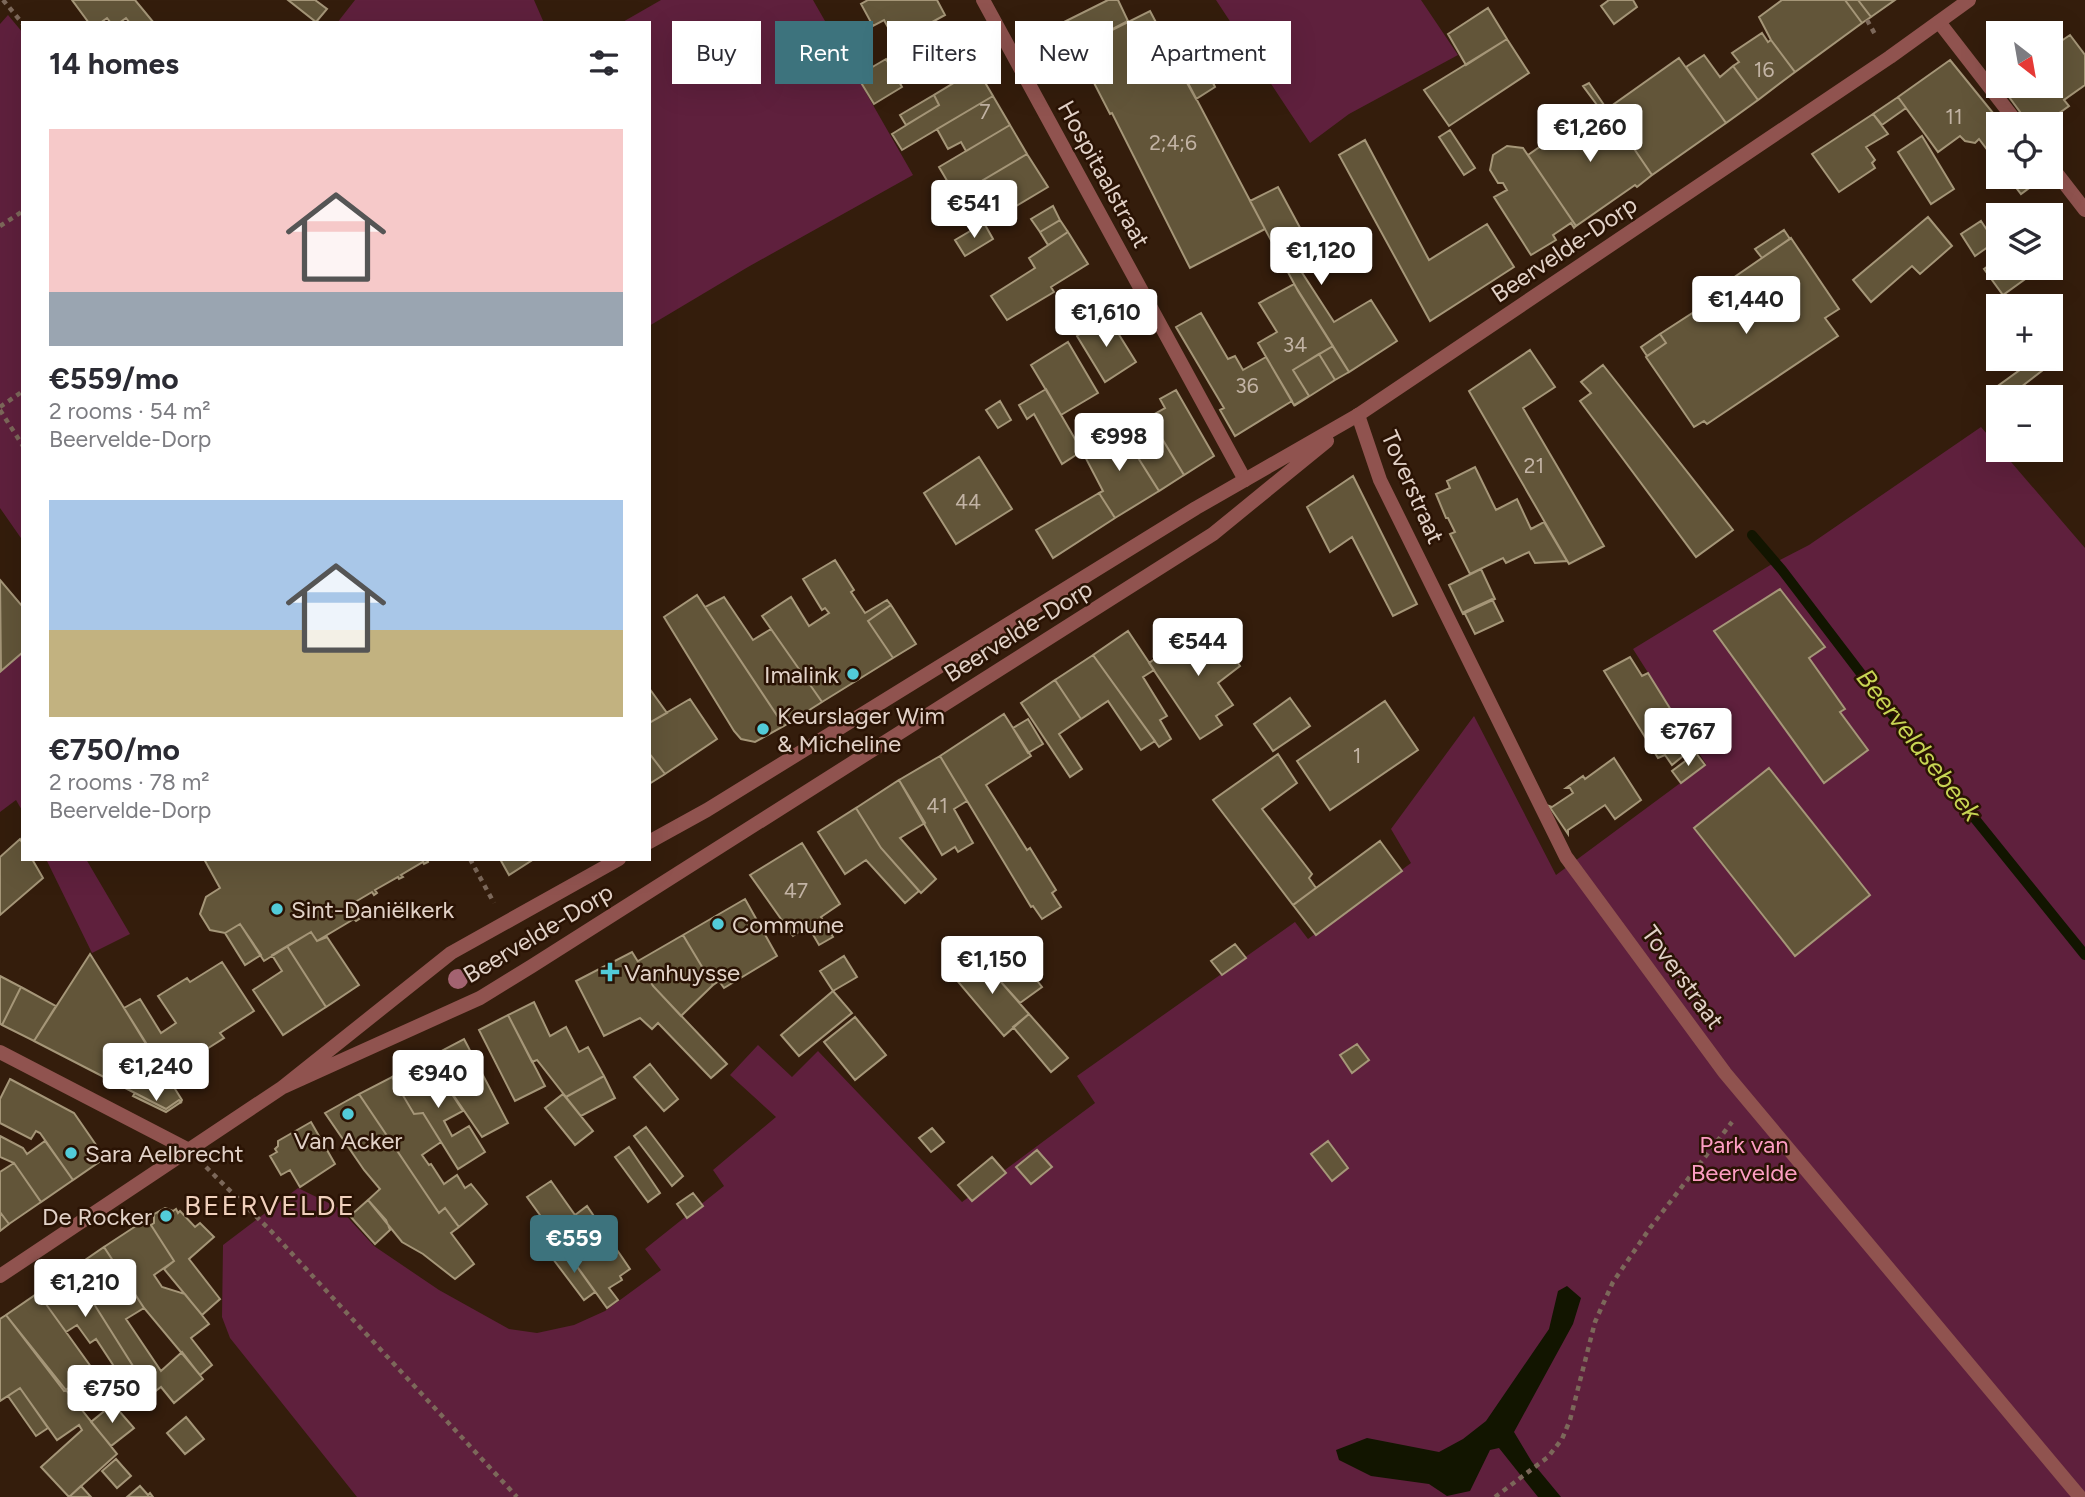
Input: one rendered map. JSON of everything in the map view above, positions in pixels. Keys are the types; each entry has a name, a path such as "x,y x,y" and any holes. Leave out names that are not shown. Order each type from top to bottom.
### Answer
{"street":[{"name":"Hospitaalstraat","path":"983,0 1245,480"},
{"name":"Beervelde-Dorp","path":"651,841 707,810 1245,480 1358,415 1890,57 1969,0"},
{"path":"1939,22 2009,112"},
{"path":"2063,182 2085,210"},
{"name":"Beervelde-Dorp","path":"283,1087 480,998 533,966 1213,534 1358,415"},
{"name":"Toverstraat","path":"1358,415 1380,480 1566,857 1725,1073 2080,1497"},
{"name":"Beervelde-Dorp","path":"0,1276 283,1087 451,953 615,861"},
{"path":"0,1052 187,1149"}],"path":[{"path":"3,0 21,22"},
{"path":"0,226 21,212"},
{"path":"21,392 0,408 21,443"},
{"path":"1495,1497 1548,1457 1562,1440 1570,1420 1595,1322 1613,1282 1700,1161 1749,1102"},
{"path":"187,1149 271,1231 517,1497"}],"green space":[{"path":"355,0 534,0 543,21 339,21"},
{"path":"661,0 813,0 825,21 775,21 775,84 861,84 913,175 651,325 651,21 624,21"},
{"path":"1216,0 1421,0 1458,55 1349,114 1310,143 1271,84 1291,84 1291,21 1230,21"},
{"path":"8,15 21,31 21,538 0,508 0,24"},
{"name":"Park van Beervelde","path":"1981,427 1986,433 1986,462 2011,462 2085,548 2085,1497 357,1497 230,1338 222,1317 223,1245 298,1188 339,1208 374,1246 439,1290 509,1329 537,1333 574,1325 605,1311 661,1270 645,1249 724,1186 713,1170 776,1117 730,1075 758,1045 792,1077 818,1051 962,1202 1095,1103 1077,1076 1295,922 1308,939 1411,863 1391,829 1474,716 1556,875 1706,764 1633,649 1772,564 1809,545"},
{"path":"21,653 21,809 16,800 0,812 0,668"},
{"path":"47,861 87,861 130,934 92,953"}],"shaded area":[{"path":"1567,1286 1581,1298 1573,1324 1514,1432 1532,1462 1561,1497 1538,1497 1499,1448 1490,1450 1470,1491 1447,1496 1429,1484 1371,1476 1339,1460 1336,1450 1367,1438 1439,1452 1463,1439 1486,1421 1549,1329 1558,1291"}],"building":[{"path":"72,0 135,0 152,21 128,21 126,18 122,21 109,21 107,18 103,21 88,21"},
{"path":"288,0 315,0 327,9 315,21"},
{"path":"868,0 937,0 945,15 934,21 887,21 887,26 884,20 873,26 873,21 870,21 861,4"},
{"path":"1108,0 1118,0 1128,21 1113,29 1113,21 1066,21"},
{"path":"1609,0 1633,0 1637,7 1614,24 1601,6"},
{"path":"1782,0 1845,0 1862,23 1795,72 1771,40 1759,17"},
{"path":"1845,0 1858,0 1871,17 1862,23"},
{"path":"1858,0 1895,0 1871,17"},
{"path":"1488,8 1507,39 1466,65 1448,34"},
{"path":"1150,11 1155,21 1130,21"},
{"path":"1127,22 1127,84 1189,84 1265,229 1190,268 1112,113 1110,114 1095,84 1113,84 1113,30"},
{"path":"1762,33 1768,42 1771,40 1795,72 1758,100 1733,66 1739,62 1732,53"},
{"path":"2070,35 2085,55 2085,85 2064,100 2069,106 2061,112 2020,112 2010,98 2063,98 2063,40"},
{"path":"1507,39 1529,73 1449,126 1424,90"},
{"path":"1704,55 1720,77 1733,66 1758,100 1726,123 1686,67"},
{"path":"1679,58 1726,123 1652,175 1607,109"},
{"path":"886,59 887,84 900,84 902,87 874,104 862,84 873,84 873,67"},
{"path":"1950,60 1992,112 1986,112 1986,148 1979,139 1975,143 1965,141 1960,136 1938,152 1898,97"},
{"path":"1589,83 1652,175 1576,226 1528,155 1554,137 1559,145 1571,138 1572,123 1597,105 1583,86"},
{"path":"952,84 986,84 993,96 902,150 892,134 939,105 934,95"},
{"path":"1188,84 1214,84 1215,87 1196,99"},
{"path":"934,95 939,105 906,125 900,115"},
{"path":"993,96 1010,125 966,151 961,142 948,149 937,129"},
{"path":"1898,97 1906,108 1882,125 1873,114"},
{"path":"1873,114 1888,134 1866,147 1875,160 1872,163 1875,168 1839,192 1812,154"},
{"path":"1010,125 1027,154 956,196 939,167"},
{"path":"1450,130 1475,168 1464,175 1439,137"},
{"path":"1922,136 1954,189 1931,204 1898,152"},
{"path":"1365,140 1429,260 1487,224 1514,267 1430,321 1339,155"},
{"path":"1507,146 1523,148 1576,226 1574,228 1571,223 1553,235 1556,240 1531,255 1494,197 1507,190 1503,183 1498,183 1490,170 1493,155"},
{"path":"1027,154 1048,187 991,221 970,188"},
{"path":"1278,187 1318,261 1301,271 1334,322 1371,300 1397,341 1349,372 1298,291 1250,201"},
{"path":"1053,206 1060,220 1040,232 1031,219"},
{"path":"1928,217 1952,246 1920,274 1912,266 1871,302 1853,280"},
{"path":"1060,220 1068,232 1048,245 1040,232"},
{"path":"1981,221 1986,228 1986,248 1975,256 1961,234"},
{"path":"984,223 993,239 965,256 955,240"},
{"path":"1784,230 1790,239 1762,258 1755,249"},
{"path":"1068,232 1088,264 1051,287 1054,292 1007,320 991,296 1035,268 1029,258"},
{"path":"1791,238 1839,309 1825,318 1838,336 1707,424 1704,421 1694,427 1646,357 1666,343 1660,334 1728,290 1733,298 1742,292 1733,278"},
{"path":"1992,280 2024,280 2004,294"},
{"path":"1736,282 1742,292 1733,298 1728,290 1707,305 1706,303"},
{"path":"1294,284 1333,346 1293,370 1309,396 1294,405 1258,343 1277,332 1259,303"},
{"path":"1201,313 1228,359 1235,356 1243,370 1266,357 1292,401 1235,436 1220,410 1224,408 1176,327"},
{"path":"1108,317 1136,362 1105,382 1077,336"},
{"path":"1660,334 1666,343 1647,356 1641,347"},
{"path":"1068,342 1098,393 1061,415 1031,365"},
{"path":"1333,346 1349,372 1335,380 1319,354"},
{"path":"1530,350 1555,387 1523,408 1604,546 1569,564 1469,391"},
{"path":"1319,354 1335,380 1294,406 1309,396 1293,370"},
{"path":"1603,365 1733,530 1696,557 1580,401 1591,393 1581,382"},
{"path":"2018,371 2042,371 2024,385 1999,385"},
{"path":"1046,389 1082,451 1062,464 1034,414 1027,419 1019,405"},
{"path":"1176,390 1214,456 1184,475 1149,417 1165,408 1160,399"},
{"path":"1000,401 1011,420 998,428 986,410"},
{"path":"1149,417 1184,475 1159,491 1120,429 1126,425 1130,433"},
{"path":"1120,429 1159,491 1115,518 1099,493 1103,491 1082,451"},
{"path":"979,457 1012,509 956,544 924,493"},
{"path":"1475,467 1496,510 1517,499 1531,529 1544,522 1567,561 1535,563 1529,552 1506,563 1503,558 1470,574 1450,534 1455,532 1436,494 1450,488 1447,481"},
{"path":"1353,476 1417,604 1393,616 1352,537 1330,552 1307,507"},
{"path":"1099,493 1115,518 1053,558 1036,530"},
{"path":"835,560 865,613 887,600 891,605 868,621 893,658 822,702 762,616 791,597 809,626 829,613 825,608 822,610 803,579"},
{"path":"1481,569 1495,599 1463,614 1449,585"},
{"path":"0,580 21,605 21,654 1,671"},
{"path":"1780,589 1825,647 1809,658 1845,709 1840,712 1868,750 1824,783 1714,631"},
{"path":"697,595 784,726 755,742 741,739 734,731 664,617"},
{"path":"724,597 753,640 771,629 822,702 784,726 705,607"},
{"path":"1492,599 1503,621 1475,634 1464,612"},
{"path":"891,605 916,644 893,658 868,621"},
{"path":"1206,623 1220,643 1224,641 1240,666 1218,683 1233,705 1216,716 1222,725 1200,739 1149,663"},
{"path":"1128,631 1154,670 1143,677 1167,716 1160,720 1171,739 1159,747 1093,655"},
{"path":"1093,655 1155,741 1141,750 1108,701 1081,719 1055,680"},
{"path":"1630,657 1642,676 1648,673 1694,747 1672,765 1665,755 1658,758 1604,671"},
{"path":"1055,680 1081,719 1059,734 1082,769 1070,777 1021,703"},
{"path":"651,691 667,713 651,722"},
{"path":"1290,698 1310,726 1273,751 1254,724"},
{"path":"690,699 717,739 665,774 651,756 651,722"},
{"path":"1385,701 1418,750 1330,810 1297,761"},
{"path":"1004,714 1031,756 986,785 1056,890 1052,893 1061,907 1042,919 1033,906 1031,907 940,756"},
{"path":"1028,719 1043,744 1028,753 1013,728"},
{"path":"1696,753 1705,765 1681,783 1672,771"},
{"path":"1278,754 1297,783 1262,809 1312,874 1309,878 1316,888 1293,905 1213,800"},
{"path":"651,756 665,774 651,783"},
{"path":"940,756 967,801 954,809 973,843 958,852 955,847 942,855 899,780"},
{"path":"1614,758 1641,800 1615,819 1605,805 1568,830 1568,834 1549,806 1552,807 1573,793 1570,788 1566,788 1583,776 1585,779"},
{"path":"1769,768 1870,895 1795,956 1694,828"},
{"path":"899,780 925,823 900,838 936,879 921,893 881,848 856,808"},
{"path":"856,808 881,848 919,891 905,903 866,860 845,874 818,832"},
{"path":"20,839 21,861 33,861 43,878 0,915 0,857"},
{"path":"1380,841 1402,871 1316,935 1293,905"},
{"path":"802,843 840,904 821,917 833,937 819,945 808,926 793,936 750,875"},
{"name":"Sint-Daniëlkerk","path":"205,861 428,862 423,862 401,875 403,877 398,877 375,890 377,893 374,895 372,892 350,905 355,914 358,912 360,915 356,921 354,919 317,941 311,932 264,961 240,924 225,933 210,930 200,914 206,897 220,888"},
{"path":"501,861 531,861 509,875"},
{"path":"745,899 777,956 724,988 719,981 713,985 683,935"},
{"path":"240,924 261,955 245,965 225,933"},
{"path":"311,932 317,941 327,937 359,985 326,1007 287,946"},
{"path":"683,935 713,985 681,1016 653,986 638,961"},
{"path":"1235,944 1246,958 1222,975 1211,961"},
{"path":"287,946 326,1007 283,1035 253,990 282,971 272,955"},
{"path":"632,952 653,986 727,1064 711,1078 658,1023 652,1029 640,1018 604,1036 576,981"},
{"path":"90,954 181,1102 179,1100 166,1109 34,1041"},
{"path":"844,956 857,977 833,991 820,971"},
{"path":"979,957 1029,1014 1004,1036 954,977"},
{"path":"222,962 254,1011 220,1033 224,1038 199,1054 195,1049 162,1070 124,1008 140,999 161,1033 176,1023 158,996 187,978 190,982"},
{"path":"1024,964 1042,987 1020,1003 1001,982"},
{"path":"0,976 21,987 2,1025 0,1024"},
{"path":"21,987 56,1006 34,1041 2,1025"},
{"path":"833,991 852,1013 799,1056 781,1035"},
{"path":"534,1002 550,1036 566,1027 579,1052 588,1047 604,1076 566,1097 537,1060 532,1062 508,1015"},
{"path":"1029,1014 1068,1058 1051,1072 1013,1027"},
{"path":"508,1015 545,1086 515,1101 479,1030"},
{"path":"855,1017 886,1055 855,1080 824,1042"},
{"path":"464,1039 508,1123 482,1137 428,1058"},
{"path":"1357,1044 1369,1060 1352,1073 1340,1055"},
{"path":"428,1058 463,1111 444,1121 452,1136 469,1126 485,1152 458,1169 423,1113 414,1114 392,1077"},
{"path":"650,1064 678,1099 664,1111 634,1077"},
{"path":"604,1076 615,1098 581,1116 566,1097"},
{"path":"392,1077 414,1114 423,1113 441,1142 422,1155 429,1165 431,1164 444,1184 457,1175 465,1188 471,1184 487,1204 459,1227 445,1208 439,1213 359,1094"},
{"path":"10,1079 74,1113 105,1158 73,1180 40,1133 36,1131 31,1139 0,1123 0,1099"},
{"path":"135,1093 166,1109 179,1100 181,1102 166,1112 133,1096"},
{"path":"359,1094 439,1213 445,1208 459,1227 451,1233 474,1264 455,1279 423,1254 402,1242 368,1200 380,1189 325,1113"},
{"path":"563,1094 593,1131 575,1145 545,1108"},
{"path":"311,1122 335,1164 300,1187 290,1170 281,1175 270,1156 277,1152 275,1149 278,1141"},
{"path":"646,1127 683,1176 672,1186 634,1136"},
{"path":"932,1128 944,1142 931,1152 919,1138"},
{"path":"0,1136 23,1148 27,1154 45,1141 73,1180 41,1202 14,1163 0,1157"},
{"path":"1328,1141 1348,1168 1332,1181 1311,1154"},
{"path":"629,1147 660,1193 648,1202 615,1157"},
{"path":"1037,1150 1052,1167 1031,1184 1016,1167"},
{"path":"992,1157 1006,1173 972,1201 958,1185"},
{"path":"14,1163 41,1202 9,1224 0,1212 0,1172"},
{"path":"551,1181 575,1215 587,1206 630,1269 620,1276 622,1280 609,1288 618,1300 607,1308 527,1197"},
{"path":"693,1193 703,1206 687,1218 677,1204"},
{"path":"368,1200 386,1220 390,1230 375,1244 350,1216"},
{"path":"165,1208 173,1211 176,1209 178,1213 180,1211 195,1227 200,1223 214,1237 189,1259 220,1299 202,1315 164,1269 174,1261 151,1225 154,1223 154,1214"},
{"path":"0,1212 9,1224 0,1231"},
{"path":"142,1222 151,1225 174,1261 154,1275 162,1287 185,1294 209,1324 191,1338 212,1365 200,1375 144,1308 104,1247"},
{"path":"104,1247 144,1308 126,1319 161,1371 182,1352 203,1379 174,1403 161,1387 153,1393 138,1374 72,1269"},
{"path":"565,1250 595,1292 584,1300 553,1259"},
{"path":"72,1269 138,1374 130,1379 127,1374 121,1377 96,1339 90,1343 77,1325 66,1332 38,1293"},
{"path":"38,1293 94,1371 64,1391 6,1315"},
{"path":"6,1315 117,1454 69,1497 41,1467 82,1430 79,1425 57,1440 20,1388 0,1401 0,1319"},
{"path":"20,1388 48,1428 36,1436 8,1396"},
{"path":"113,1404 134,1428 111,1446 91,1422"},
{"path":"186,1417 204,1439 185,1454 167,1433"},
{"path":"116,1459 131,1476 117,1488 102,1471"},
{"path":"81,1486 91,1497 69,1497"},
{"path":"140,1486 153,1497 127,1497"}],"waterway":[{"name":"Beerveldsebeek","path":"1752,535 1782,570 1917,747 2085,955"}],"place":[{"name":"Imalink","path":"853,674"},
{"name":"Keurslager Wim & Micheline","path":"763,729"},
{"name":"Sint-Daniëlkerk","path":"277,909"},
{"name":"Commune","path":"718,924"},
{"name":"Vanhuysse","path":"610,972"},
{"name":"Van Acker","path":"348,1114"},
{"name":"Sara Aelbrecht","path":"71,1153"},
{"name":"De Rocker","path":"166,1216"}],"district":[{"name":"BEERVELDE","path":"270,1205"}]}
